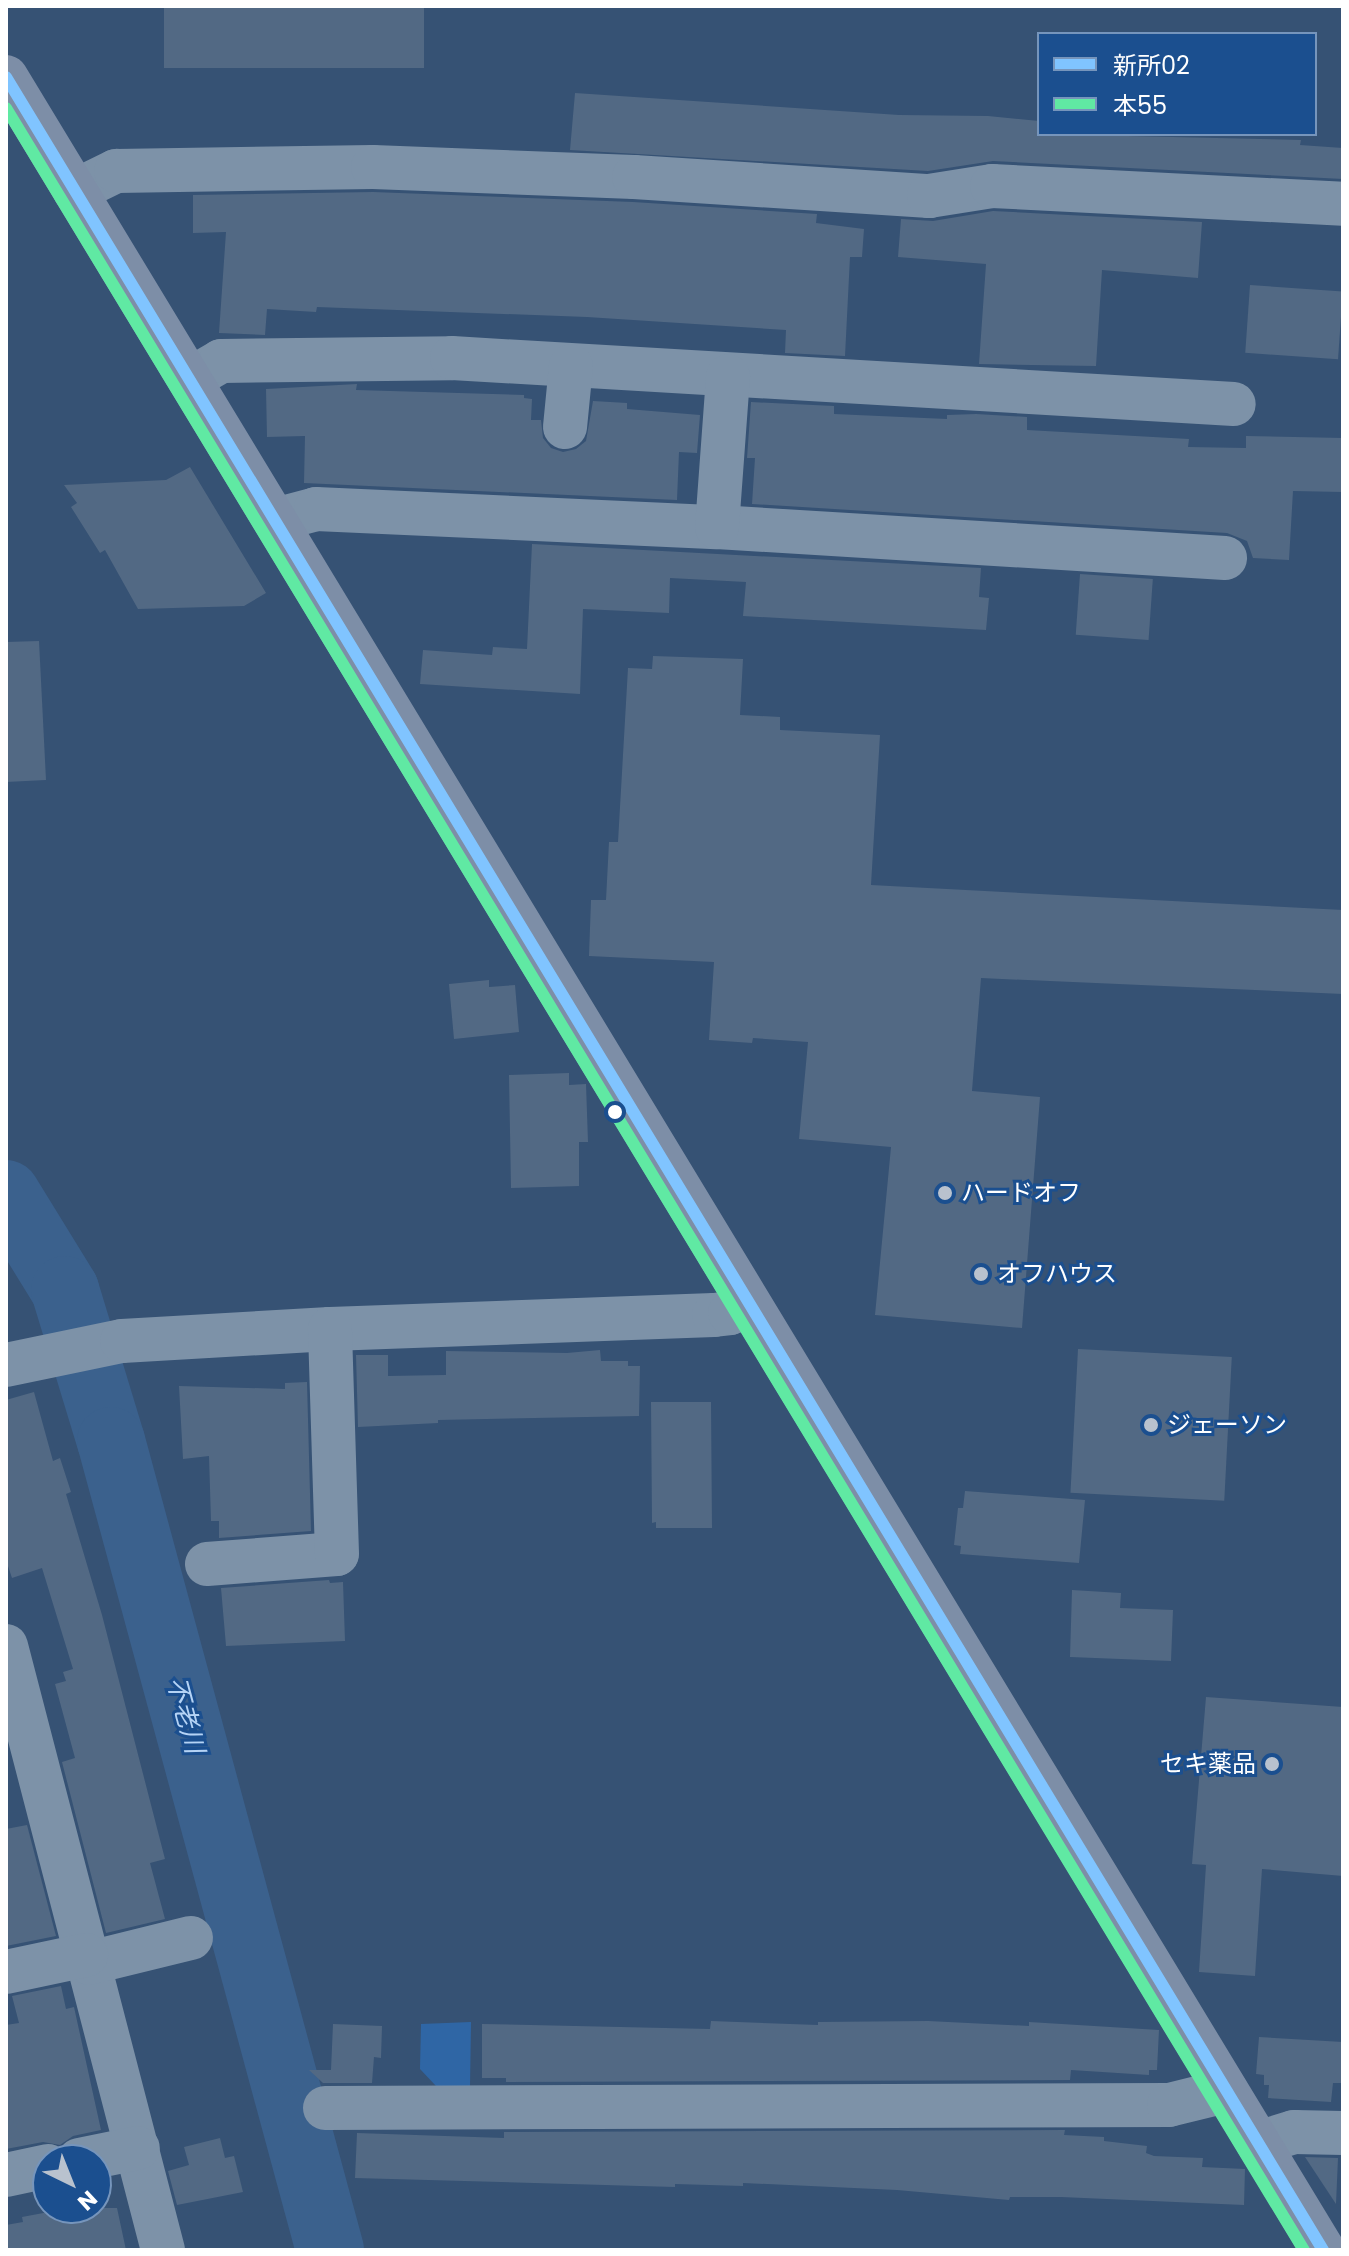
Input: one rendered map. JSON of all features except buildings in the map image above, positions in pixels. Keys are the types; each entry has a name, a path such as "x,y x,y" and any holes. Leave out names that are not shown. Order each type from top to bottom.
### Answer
{"main road":[{"path":"6,77 1323,2250"}],"street":[{"path":"75,191 116,171 272,187 373,167 549,191 672,195 861,209 992,186 1343,204"},
{"path":"190,379 221,361 452,358 1234,404"},
{"path":"565,427 571,366"},
{"path":"717,527 728,376"},
{"path":"275,520 316,509 717,527 1225,558"},
{"path":"24,1361 112,1343 330,1329 714,1315 730,1313 749,1304"},
{"path":"207,1564 337,1554 330,1329"},
{"path":"6,1646 21,1774 88,1959 163,2250"},
{"path":"6,1972 191,1938"},
{"path":"325,2108 1169,2105 1226,2091"},
{"path":"1258,2143 1294,2132 1343,2133"},
{"path":"112,2153 138,2148"},
{"path":"6,2175 32,2169"}],"shaded area":[{"path":"471,2022 470,2086 436,2086 420,2069 421,2024"}],"waterway":[{"name":"不老川","path":"6,1194 65,1290 111,1441 330,2250"}],"transit line":[{"name":"新所02","path":"6,77 1323,2250"},
{"name":"本55","path":"6,108 1304,2250"}],"place":[{"name":"ハードオフ","path":"945,1193"},
{"name":"オフハウス","path":"981,1274"},
{"name":"ジェーソン","path":"1151,1425"},
{"name":"セキ薬品","path":"1272,1764"}]}
